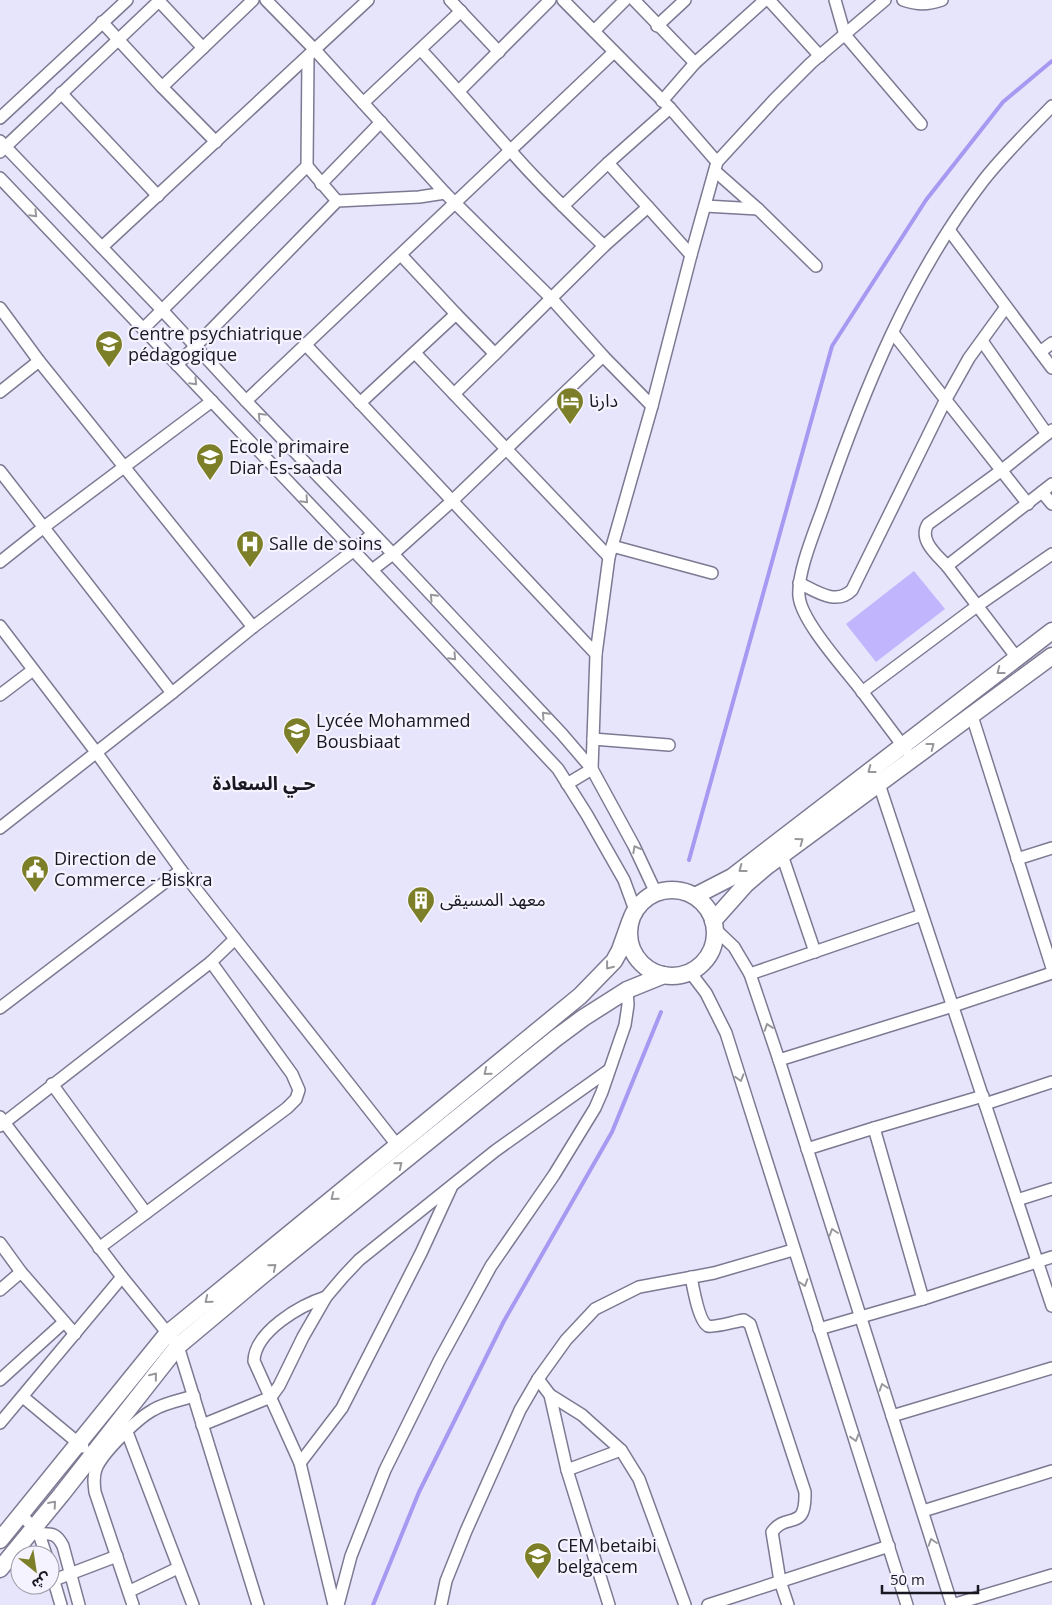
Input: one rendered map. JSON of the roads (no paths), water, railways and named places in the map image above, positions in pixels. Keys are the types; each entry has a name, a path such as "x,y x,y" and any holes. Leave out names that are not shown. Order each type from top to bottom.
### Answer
{"street":[{"path":"0,118 127,0"},
{"path":"203,48 159,0 2,147 102,247 562,734 592,769 634,846 656,893"},
{"path":"162,87 253,0"},
{"path":"266,0 311,54 381,122 445,193 550,298 652,406"},
{"path":"102,247 368,0"},
{"path":"450,0 499,52"},
{"path":"459,91 550,0"},
{"path":"563,0 666,104 716,166 816,266"},
{"path":"594,31 626,0"},
{"path":"634,0 657,26 695,63"},
{"path":"657,26 685,0"},
{"path":"563,206 666,104 695,63 765,0"},
{"path":"769,0 820,56"},
{"path":"835,0 845,35 921,124"},
{"path":"592,769 596,654 610,552 652,406 716,166 774,100 820,56 885,0"},
{"path":"903,0 918,5 932,4 942,0"},
{"path":"363,104 461,11"},
{"path":"102,22 216,142"},
{"path":"421,50 510,151 604,246"},
{"path":"246,401 614,52"},
{"path":"311,54 307,166 337,201"},
{"path":"61,93 158,196"},
{"path":"913,760 817,634 799,597 800,583 805,562 844,449 869,385 909,299 935,250 984,180 1052,106"},
{"path":"321,184 381,122"},
{"path":"608,163 691,256"},
{"path":"143,329 307,166"},
{"path":"0,178 558,769 624,880 633,916 629,936 632,950 640,962 651,970 664,975 690,972 701,964 709,953 714,941 711,915 695,896 683,891 670,890 656,893 644,900 633,916 614,961 580,996 397,1145 173,1340 78,1443 21,1514 2,1534 14,1545"},
{"path":"177,365 337,201 424,197 445,193"},
{"path":"704,206 758,209"},
{"path":"454,394 550,298 648,207"},
{"path":"949,230 1052,368"},
{"path":"401,255 495,354"},
{"path":"800,583 821,593 838,598 852,590 946,399 969,358 1006,307"},
{"path":"0,308 40,361 253,627"},
{"path":"360,403 456,314"},
{"path":"893,333 1028,504"},
{"path":"982,341 1049,432 1002,470 932,521 927,527 925,535 926,541 1017,658"},
{"path":"1040,352 1052,343"},
{"path":"305,344 596,654"},
{"path":"415,353 505,449 610,552 712,574"},
{"path":"372,570 393,554 452,501 603,356"},
{"path":"0,392 40,361"},
{"path":"0,562 212,401"},
{"path":"0,471 172,692"},
{"path":"947,566 1052,484"},
{"path":"1042,492 1052,504"},
{"path":"0,828 253,627 353,551 372,534"},
{"path":"862,692 1052,554"},
{"path":"0,626 96,752 181,870 397,1145"},
{"path":"695,896 732,877 1052,630"},
{"path":"713,924 746,884 782,855 1052,656"},
{"path":"0,695 33,670"},
{"path":"972,716 1052,968"},
{"path":"594,739 669,745"},
{"path":"567,784 592,769"},
{"path":"879,784 1052,1306"},
{"path":"1017,859 1052,848"},
{"path":"782,855 815,952"},
{"path":"0,1008 181,870"},
{"path":"750,974 922,915"},
{"path":"713,924 734,947 750,974 952,1605 1052,1575"},
{"path":"235,939 210,962 1,1122 122,1278 173,1340 194,1396 258,1605"},
{"path":"99,1248 287,1108 296,1099 299,1090 292,1074 210,962"},
{"path":"690,972 706,993 726,1034 793,1250 889,1546 904,1604"},
{"path":"779,1060 1052,973"},
{"path":"20,1545 36,1531 173,1340 264,1274 582,1018 627,990 664,975"},
{"path":"336,1605 352,1556 385,1470 438,1361 491,1266 578,1138 595,1108 625,1025 628,1005 627,990"},
{"path":"202,1425 271,1398 326,1297 359,1260 495,1151 609,1070"},
{"path":"807,1149 874,1128 1052,1082"},
{"path":"52,1084 146,1213"},
{"path":"874,1128 923,1299"},
{"path":"300,1463 342,1408 421,1253 453,1184"},
{"path":"1017,1200 1052,1189"},
{"path":"0,1243 75,1334"},
{"path":"440,1605 446,1581 466,1531 520,1410 538,1379 566,1340 595,1309 639,1287 729,1269 793,1250"},
{"path":"819,1329 923,1299 1052,1257"},
{"path":"0,1290 22,1272"},
{"path":"691,1277 702,1320 706,1325 713,1326 744,1320 750,1324 805,1492 805,1506 801,1516 778,1526 772,1532 780,1582 788,1605"},
{"path":"1,1420 23,1397 122,1278"},
{"path":"326,1297 296,1310 280,1323 259,1343 254,1361 300,1463 336,1605"},
{"path":"0,1380 64,1322"},
{"path":"892,1416 1052,1368"},
{"path":"538,1379 550,1395 582,1415 621,1450 639,1479 685,1605"},
{"path":"550,1395 567,1470 609,1605"},
{"path":"133,1605 130,1591 95,1492 93,1480 100,1460 144,1415 154,1409 194,1396"},
{"path":"23,1397 92,1454"},
{"path":"127,1432 193,1605"},
{"path":"567,1470 621,1450"},
{"path":"922,1511 1052,1471"},
{"path":"21,1514 36,1531 42,1545"},
{"path":"36,1531 50,1533 59,1538 79,1605"},
{"path":"708,1605 889,1546"},
{"path":"60,1578 117,1556"},
{"path":"0,1569 10,1557"},
{"path":"130,1591 178,1568"}],"waterway":[{"path":"689,860 832,346 926,200 1003,102 1052,61"},
{"path":"373,1605 419,1492 504,1321 612,1132 661,1012"}],"place":[{"name":"Centre psychiatrique pédagogique","path":"109,368"},
{"name":"دارنا","path":"570,425"},
{"name":"Ecole primaire Diar Es-saada","path":"210,481"},
{"name":"Salle de soins","path":"250,568"},
{"name":"Lycée Mohammed Bousbiaat","path":"297,755"},
{"name":"Direction de Commerce - Biskra","path":"35,893"},
{"name":"معهد المسيقى","path":"421,924"},
{"name":"CEM betaibi belgacem","path":"538,1580"}],"district":[{"name":"حـي السعادة","path":"264,783"}]}
